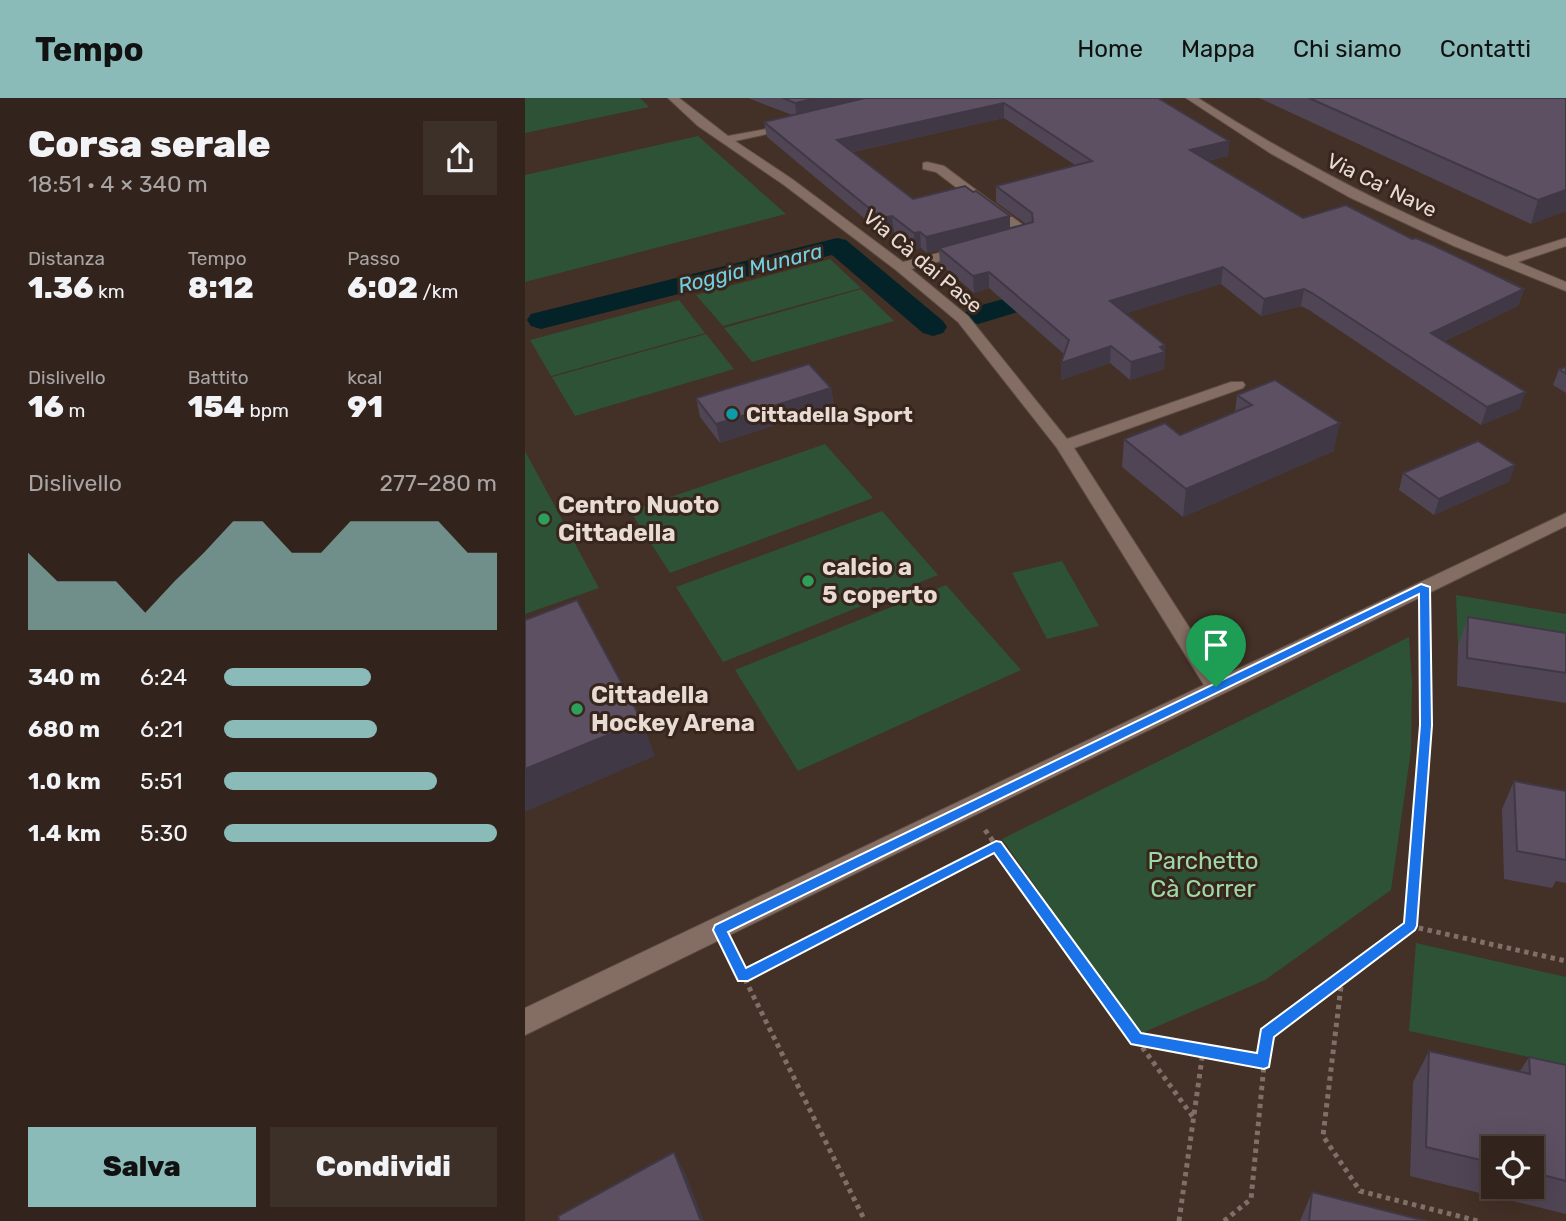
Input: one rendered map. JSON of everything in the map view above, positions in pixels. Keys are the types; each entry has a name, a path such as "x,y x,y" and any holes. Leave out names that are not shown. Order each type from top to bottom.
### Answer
{"street":[{"name":"Via Cà dai Pase","path":"673,98 725,140 787,182 901,267 963,319 1063,446 1216,687"},
{"name":"Via Ca' Nave","path":"1191,98 1287,159 1409,220 1566,287"},
{"path":"725,140 810,121"},
{"path":"927,166 940,169 1026,234 1001,241"},
{"path":"1506,262 1566,242"},
{"path":"901,267 976,247"},
{"path":"1063,446 1237,385"},
{"path":"525,1022 1566,519"}],"path":[{"path":"1224,1221 1251,1199 1267,1034 1410,926 1426,725 1425,587"},
{"path":"968,808 1193,1117"},
{"path":"743,976 996,846"},
{"path":"1410,926 1566,961"},
{"path":"720,930 865,1221"},
{"path":"1342,978 1323,1136 1360,1191 1478,1221"},
{"path":"1137,1040 1264,1062"},
{"path":"1179,1221 1203,1051"}],"green space":[{"path":"525,98 640,98 649,107 525,133"},
{"path":"698,136 786,214 525,282 525,175"},
{"path":"830,259 861,288 723,326 696,295"},
{"path":"861,289 894,321 752,362 724,328"},
{"path":"679,300 705,333 551,376 530,340"},
{"path":"706,334 734,369 575,416 552,377"},
{"name":"calcio a 5 coperto","path":"825,444 873,498 670,573 630,511"},
{"name":"Centro Nuoto Cittadella","path":"525,451 599,588 525,614"},
{"name":"calcio a 5 coperto","path":"882,511 938,575 723,662 676,587"},
{"path":"1062,561 1099,626 1047,639 1012,573"},
{"path":"946,585 1021,670 798,771 735,670"},
{"path":"1456,595 1566,614 1566,663 1458,646"},
{"name":"Parchetto Cà Correr","path":"1409,637 1412,682 1411,750 1391,890 1265,980 1140,1034 1002,839"},
{"path":"1416,943 1566,977 1566,1065 1409,1031"}],"building":[{"path":"783,98 817,98 795,103"},
{"path":"865,98 1158,98 1229,141 1190,150 1303,218 1346,205 1412,239 1416,238 1435,246 1524,289 1431,333 1526,392 1487,407 1312,293 1304,289 1264,299 1223,267 1110,301 1165,345 1160,347 1165,352 1131,362 1111,346 1061,363 1069,340 989,272 973,276 939,248 1033,222 1032,213 996,186 1092,161 1004,103 837,140 913,199 965,186 1010,216 926,237 920,232 914,233 892,216 881,218 764,122"},
{"path":"1309,98 1566,98 1566,190 1538,200"},
{"path":"809,364 831,388 716,424 696,398"},
{"path":"1275,380 1340,423 1186,489 1124,439 1165,423 1180,435 1252,405 1237,395"},
{"path":"1478,441 1515,465 1439,499 1403,473"},
{"name":"Cittadella Hockey Arena","path":"577,600 642,721 525,769 525,620"},
{"path":"1468,617 1566,633 1566,673 1467,658"},
{"path":"1514,781 1566,791 1566,860 1517,851"},
{"path":"1429,1051 1530,1074 1529,1057 1566,1065 1566,1181 1544,1175 1544,1136 1481,1136 1481,1160 1426,1147"},
{"path":"674,1152 701,1221 559,1221 558,1216"},
{"path":"1312,1192 1426,1221 1309,1221"}],"waterway":[{"name":"Roggia Munara","path":"541,320 837,246 933,327"},
{"name":"Roggia Munara","path":"978,315 1062,290"}],"place":[{"name":"Cittadella Sport","path":"732,414"},
{"name":"Centro Nuoto Cittadella","path":"544,519"},
{"name":"calcio a 5 coperto","path":"808,581"},
{"name":"Cittadella Hockey Arena","path":"577,709"}],"route":[{"path":"1425,587 1426,725 1410,926 1267,1034 1264,1062 1137,1040 996,846 743,976 720,930 893,848 968,808 1216,687 1425,587"}]}
